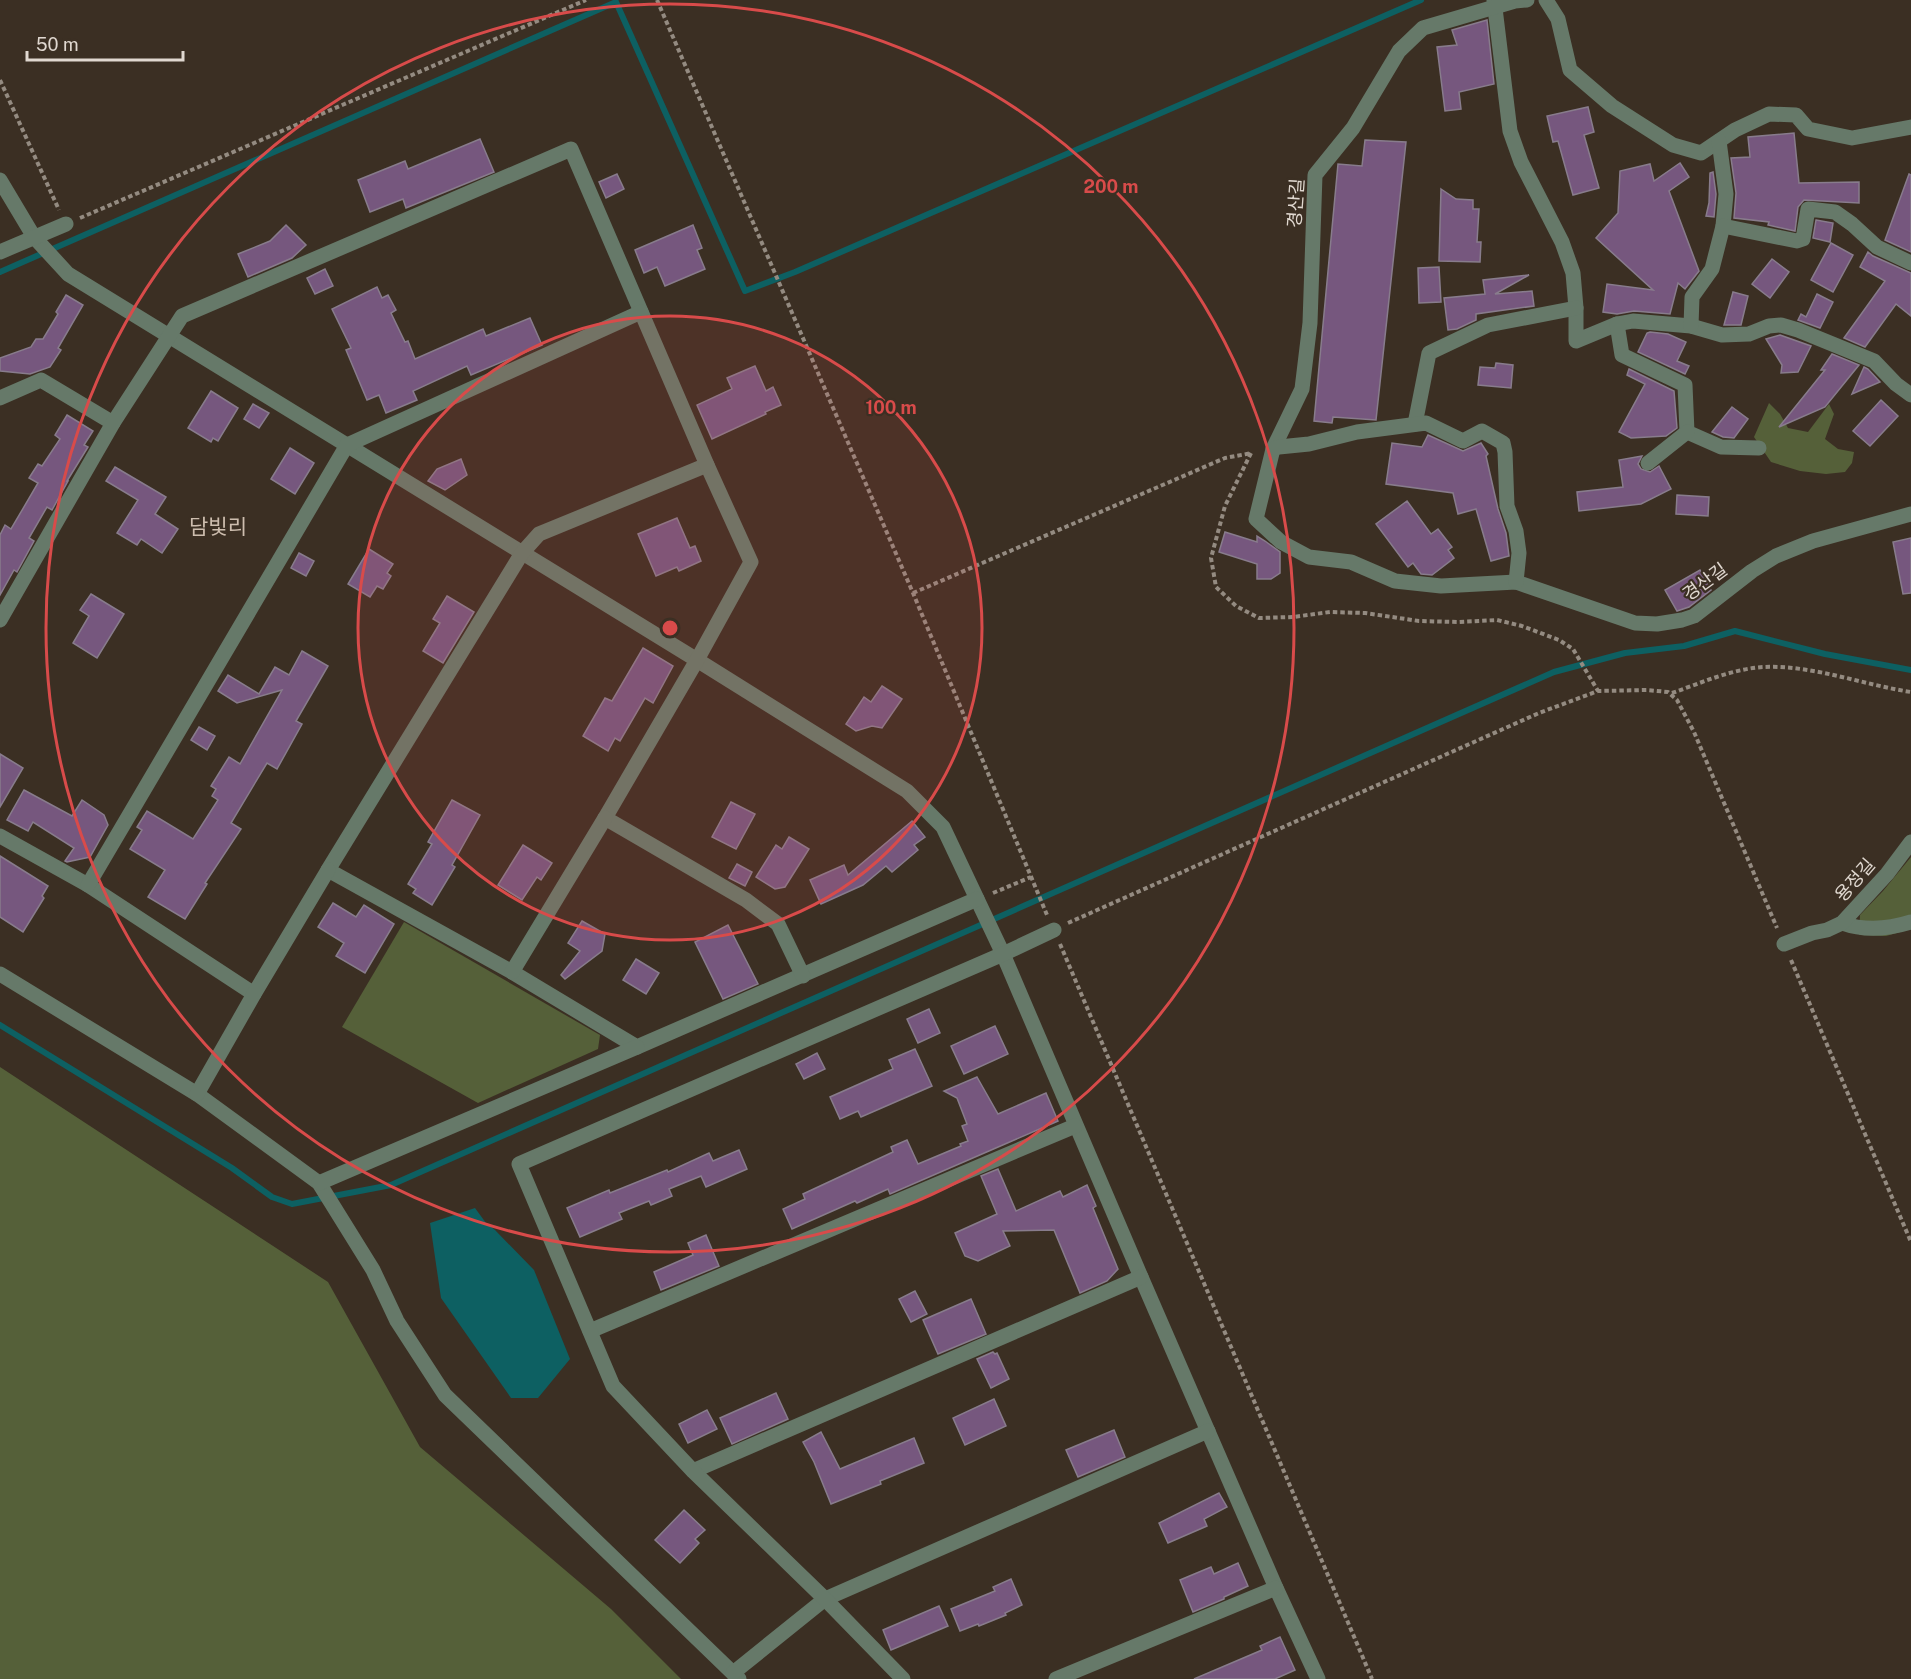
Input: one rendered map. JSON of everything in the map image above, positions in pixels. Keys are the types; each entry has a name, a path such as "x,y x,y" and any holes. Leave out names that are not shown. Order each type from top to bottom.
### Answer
{"street":[{"name":"경산길","path":"1527,0 1495,4 1423,28 1399,51 1353,128 1315,175 1310,323 1302,389 1273,449 1256,519 1281,542 1309,557 1351,562 1395,581 1441,586 1516,582 1635,623 1657,624 1694,616 1752,571 1776,556 1813,541 1911,514"},
{"path":"1546,0 1558,19 1570,70 1612,106 1673,145 1701,153 1736,130 1769,114 1797,115 1808,129 1852,138 1911,127"},
{"path":"1495,4 1510,131 1521,162 1562,242 1573,273 1576,341 1617,324 1633,321 1691,326 1722,335 1749,334 1769,326 1781,325 1874,361 1896,384 1911,395"},
{"path":"1691,326 1692,297 1712,269 1723,226 1726,194 1719,141"},
{"path":"0,620 113,423 182,316 571,149 751,562 605,818 512,972"},
{"path":"0,180 34,237 68,274 907,791 943,827 1003,954 1075,1126 1276,1588 1318,1679"},
{"path":"1723,226 1797,241 1803,239 1808,209 1835,212 1877,247 1911,263"},
{"path":"0,252 66,224"},
{"path":"1415,424 1429,354 1488,325 1576,308"},
{"path":"88,885 347,445 641,312"},
{"path":"1617,324 1622,355 1685,385 1687,432"},
{"path":"0,398 41,380 113,423"},
{"path":"1273,449 1310,444 1357,432 1426,423 1463,441 1482,431 1503,443 1507,506 1516,531 1519,553 1516,582"},
{"path":"1687,432 1721,447 1759,448"},
{"path":"1648,463 1687,432"},
{"path":"197,1094 328,870 522,553 539,534 707,465"},
{"path":"605,818 746,900 778,924 803,976"},
{"path":"0,836 88,885 254,994"},
{"name":"용정길","path":"1784,944 1842,923 1881,881 1911,842"},
{"path":"328,870 512,972 637,1047"},
{"path":"319,1183 977,899"},
{"path":"1842,923 1858,928 1875,928 1911,922"},
{"path":"903,1679 825,1599 693,1471 613,1386 519,1164 1054,930"},
{"path":"0,974 197,1094 319,1183 373,1270 398,1321 446,1395 736,1676 825,1599 1208,1431"},
{"path":"590,1331 1075,1126"},
{"path":"693,1471 1141,1277"},
{"path":"1056,1679 1276,1588"}],"path":[{"path":"0,80 66,224 586,0"},
{"path":"657,0 912,593 1372,1679"},
{"path":"912,593 1225,458 1273,449"},
{"path":"1251,453 1225,506 1211,558 1216,586 1236,606 1259,618 1293,617 1330,612 1365,613 1419,621 1497,620 1522,626 1559,640 1573,649 1598,691"},
{"path":"1054,930 1539,713 1598,691 1647,690 1671,693 1732,673 1764,666 1820,672 1911,692"},
{"path":"1671,693 1694,732 1911,1242"},
{"path":"977,899 1031,877"}],"green space":[{"path":"1769,403 1780,414 1788,428 1808,432 1829,404 1834,414 1825,439 1838,449 1854,452 1852,463 1845,472 1826,474 1800,471 1771,462 1754,437"},
{"path":"1911,857 1911,929 1886,936 1859,935 1860,915"},
{"path":"404,922 600,1035 598,1049 478,1103 342,1027"},
{"path":"0,1067 328,1282 420,1447 611,1609 681,1679 0,1679"}],"water":[{"path":"475,1208 486,1223 534,1270 570,1359 538,1398 511,1398 441,1298 430,1223"}],"building":[{"path":"1487,20 1494,84 1459,92 1461,109 1445,111 1437,47 1457,45 1452,30"},
{"path":"1588,107 1594,132 1584,135 1599,188 1573,195 1558,141 1553,142 1547,116"},
{"path":"1794,133 1799,183 1859,182 1859,203 1804,200 1798,207 1795,231 1768,225 1769,222 1734,218 1736,193 1731,158 1750,157 1748,137"},
{"path":"480,139 494,172 406,208 403,199 370,212 358,180 405,161 408,169"},
{"path":"1365,140 1406,142 1376,420 1333,417 1332,423 1314,421 1338,164 1362,166"},
{"path":"1680,163 1689,177 1669,191 1699,271 1685,289 1678,283 1670,314 1634,311 1617,314 1603,312 1607,284 1653,290 1596,238 1618,213 1620,171 1650,164 1654,181"},
{"path":"1713,172 1716,194 1714,217 1706,216 1710,173"},
{"path":"617,174 624,189 606,198 599,182"},
{"path":"1909,174 1911,175 1911,252 1885,240"},
{"path":"1441,189 1456,199 1473,200 1473,209 1479,209 1477,242 1481,242 1480,262 1439,261"},
{"path":"1816,220 1833,223 1830,242 1813,238"},
{"path":"286,225 306,245 292,258 248,277 238,254 270,241"},
{"path":"693,225 702,248 697,250 705,269 665,286 657,267 644,273 635,250"},
{"path":"1831,243 1853,255 1833,292 1811,280"},
{"path":"1868,252 1911,273 1911,316 1896,304 1865,347 1844,338 1885,281 1860,267"},
{"path":"1772,259 1789,272 1770,298 1752,284"},
{"path":"1439,267 1441,302 1419,303 1418,268"},
{"path":"325,269 333,286 315,294 307,278"},
{"path":"1529,275 1495,294 1532,291 1534,306 1476,314 1476,320 1457,329 1448,330 1444,298 1485,294 1483,280"},
{"path":"377,287 382,298 388,295 396,310 391,313 405,342 408,341 415,359 483,329 486,336 530,318 542,345 471,375 467,366 413,391 417,400 386,413 379,395 367,400 346,350 351,348 332,309"},
{"path":"1733,292 1748,296 1741,325 1724,325"},
{"path":"1817,294 1833,302 1820,328 1798,320 1801,314 1806,317"},
{"path":"66,295 83,305 58,348 61,350 50,367 30,374 0,371 0,358 31,347 36,339 43,339"},
{"path":"1647,333 1668,334 1686,342 1677,361 1689,366 1685,374 1638,352"},
{"path":"1780,335 1811,346 1798,372 1781,373 1782,365 1766,339"},
{"path":"1832,354 1859,365 1825,407 1779,427 1825,370 1821,370"},
{"path":"1496,363 1513,365 1511,388 1478,385 1480,367 1495,368"},
{"path":"755,366 766,391 773,387 781,405 712,439 697,405 732,389 727,378"},
{"path":"1864,367 1880,382 1852,394"},
{"path":"1629,369 1674,391 1677,428 1666,436 1631,438 1619,432 1645,384 1627,375"},
{"path":"211,391 238,408 218,441 213,438 211,442 188,428"},
{"path":"1881,400 1898,416 1870,446 1853,431"},
{"path":"253,404 269,413 259,428 244,419"},
{"path":"1732,407 1748,419 1734,438 1723,437 1712,432"},
{"path":"67,415 93,431 84,445 88,447 52,510 47,507 29,538 34,541 17,572 14,570 0,595 0,535 5,525 11,529 38,483 29,478 38,464 42,466 60,439 55,435"},
{"path":"1428,435 1463,451 1481,443 1488,454 1486,456 1506,533 1509,556 1491,561 1476,509 1458,514 1453,493 1386,484 1392,443 1422,447"},
{"path":"290,448 314,463 295,494 271,479"},
{"path":"1642,456 1638,464 1641,469 1650,472 1659,466 1671,489 1641,504 1579,511 1577,492 1623,487 1619,460"},
{"path":"461,459 467,475 445,490 428,481 437,469"},
{"path":"115,467 166,497 155,514 178,529 162,553 141,539 137,545 117,533 138,500 106,481"},
{"path":"1677,495 1709,497 1708,516 1676,514"},
{"path":"1407,501 1431,534 1438,529 1452,547 1448,550 1454,558 1432,575 1421,574 1413,563 1408,567 1376,524"},
{"path":"677,518 690,548 695,546 701,561 679,571 677,567 656,576 638,534"},
{"path":"1225,532 1257,542 1257,536 1280,552 1280,573 1271,579 1257,579 1257,564 1219,552"},
{"path":"1911,538 1911,593 1903,594 1893,542"},
{"path":"369,549 393,564 387,573 391,576 383,589 377,586 370,597 348,584"},
{"path":"299,553 314,561 306,576 291,568"},
{"path":"1700,570 1711,590 1689,607 1677,611 1665,590"},
{"path":"91,594 124,614 97,658 73,643 89,616 80,610"},
{"path":"447,596 474,612 443,663 423,651 440,623 433,619"},
{"path":"643,648 673,666 653,703 645,698 620,741 615,738 608,751 583,736 605,698 612,701"},
{"path":"302,651 328,666 296,721 302,724 277,769 267,763 231,823 241,829 205,883 207,884 185,919 148,897 165,870 130,849 142,830 137,827 147,811 193,839 218,800 212,796 216,789 211,786 229,757 240,764 282,690 237,703 218,691 228,675 259,694 275,667 289,675"},
{"path":"882,686 902,699 882,728 872,726 856,731 846,724 864,697 871,702"},
{"path":"199,727 215,736 207,750 191,740"},
{"path":"0,754 23,768 0,807"},
{"path":"24,790 72,816 82,800 104,815 108,825 90,857 67,862 65,861 74,848 33,822 28,831 7,820"},
{"path":"452,800 480,815 452,865 455,867 432,905 413,893 416,889 408,884 432,844 428,842"},
{"path":"731,802 755,814 736,849 712,837"},
{"path":"912,821 925,837 914,845 918,850 892,872 886,866 863,885 821,904 810,880 844,865 848,875"},
{"path":"789,837 809,849 785,887 775,889 756,877 776,845 782,849"},
{"path":"523,845 552,863 541,880 537,877 522,900 498,885"},
{"path":"0,856 48,886 42,896 44,898 23,932 0,917"},
{"path":"737,864 752,872 745,886 729,878"},
{"path":"333,903 356,917 364,905 394,924 365,973 336,956 344,943 318,927"},
{"path":"582,921 605,934 602,951 565,979 561,975 580,951 568,943"},
{"path":"728,925 758,984 723,999 695,942"},
{"path":"636,959 659,973 646,994 623,980"},
{"path":"929,1009 940,1033 918,1043 907,1019"},
{"path":"995,1026 1008,1054 964,1074 951,1046"},
{"path":"915,1049 932,1086 861,1117 858,1111 840,1119 830,1097 893,1069 889,1060"},
{"path":"817,1053 825,1069 804,1079 796,1064"},
{"path":"977,1077 998,1114 1046,1093 1058,1121 890,1194 888,1189 792,1229 783,1209 805,1199 803,1194 893,1152 891,1147 907,1140 918,1164 968,1141 962,1126 967,1124 957,1098 944,1091"},
{"path":"739,1150 747,1169 706,1187 701,1176 669,1189 672,1196 651,1205 649,1201 619,1213 622,1219 580,1237 567,1208 609,1190 610,1193 667,1170 668,1172 709,1153 713,1161"},
{"path":"998,1169 1016,1211 1060,1191 1063,1197 1087,1185 1096,1206 1093,1208 1118,1269 1107,1281 1080,1293 1054,1230 1003,1231 1010,1246 978,1261 965,1256 955,1233 997,1214 981,1176"},
{"path":"706,1235 719,1266 661,1290 654,1272 693,1255 688,1243"},
{"path":"915,1291 927,1314 911,1322 899,1299"},
{"path":"971,1299 986,1334 938,1354 923,1320"},
{"path":"993,1352 997,1353 1009,1379 991,1388 977,1359"},
{"path":"776,1393 788,1419 732,1444 720,1418"},
{"path":"994,1399 1006,1426 965,1445 953,1418"},
{"path":"707,1410 717,1429 688,1443 679,1424"},
{"path":"1114,1430 1125,1457 1078,1477 1066,1450"},
{"path":"821,1432 840,1469 914,1438 924,1463 880,1481 881,1484 831,1504 803,1442"},
{"path":"1219,1493 1227,1507 1204,1519 1207,1526 1168,1543 1159,1523"},
{"path":"684,1510 705,1530 695,1539 699,1543 680,1563 655,1540"},
{"path":"1238,1563 1248,1586 1193,1612 1180,1580 1211,1567 1214,1574"},
{"path":"1011,1579 1022,1605 1005,1613 1006,1615 960,1631 951,1609 995,1591 993,1587"},
{"path":"939,1606 948,1626 891,1650 883,1630"},
{"path":"1280,1637 1295,1670 1275,1679 1194,1679 1262,1650 1260,1646"}],"waterway":[{"path":"0,272 616,2 745,291 795,272 1421,0"},
{"path":"0,1025 232,1168 272,1197 292,1204 391,1185 1554,672 1625,653 1684,646 1735,631 1825,654 1911,670"}],"district":[{"name":"담빛리","path":"218,527"}]}
